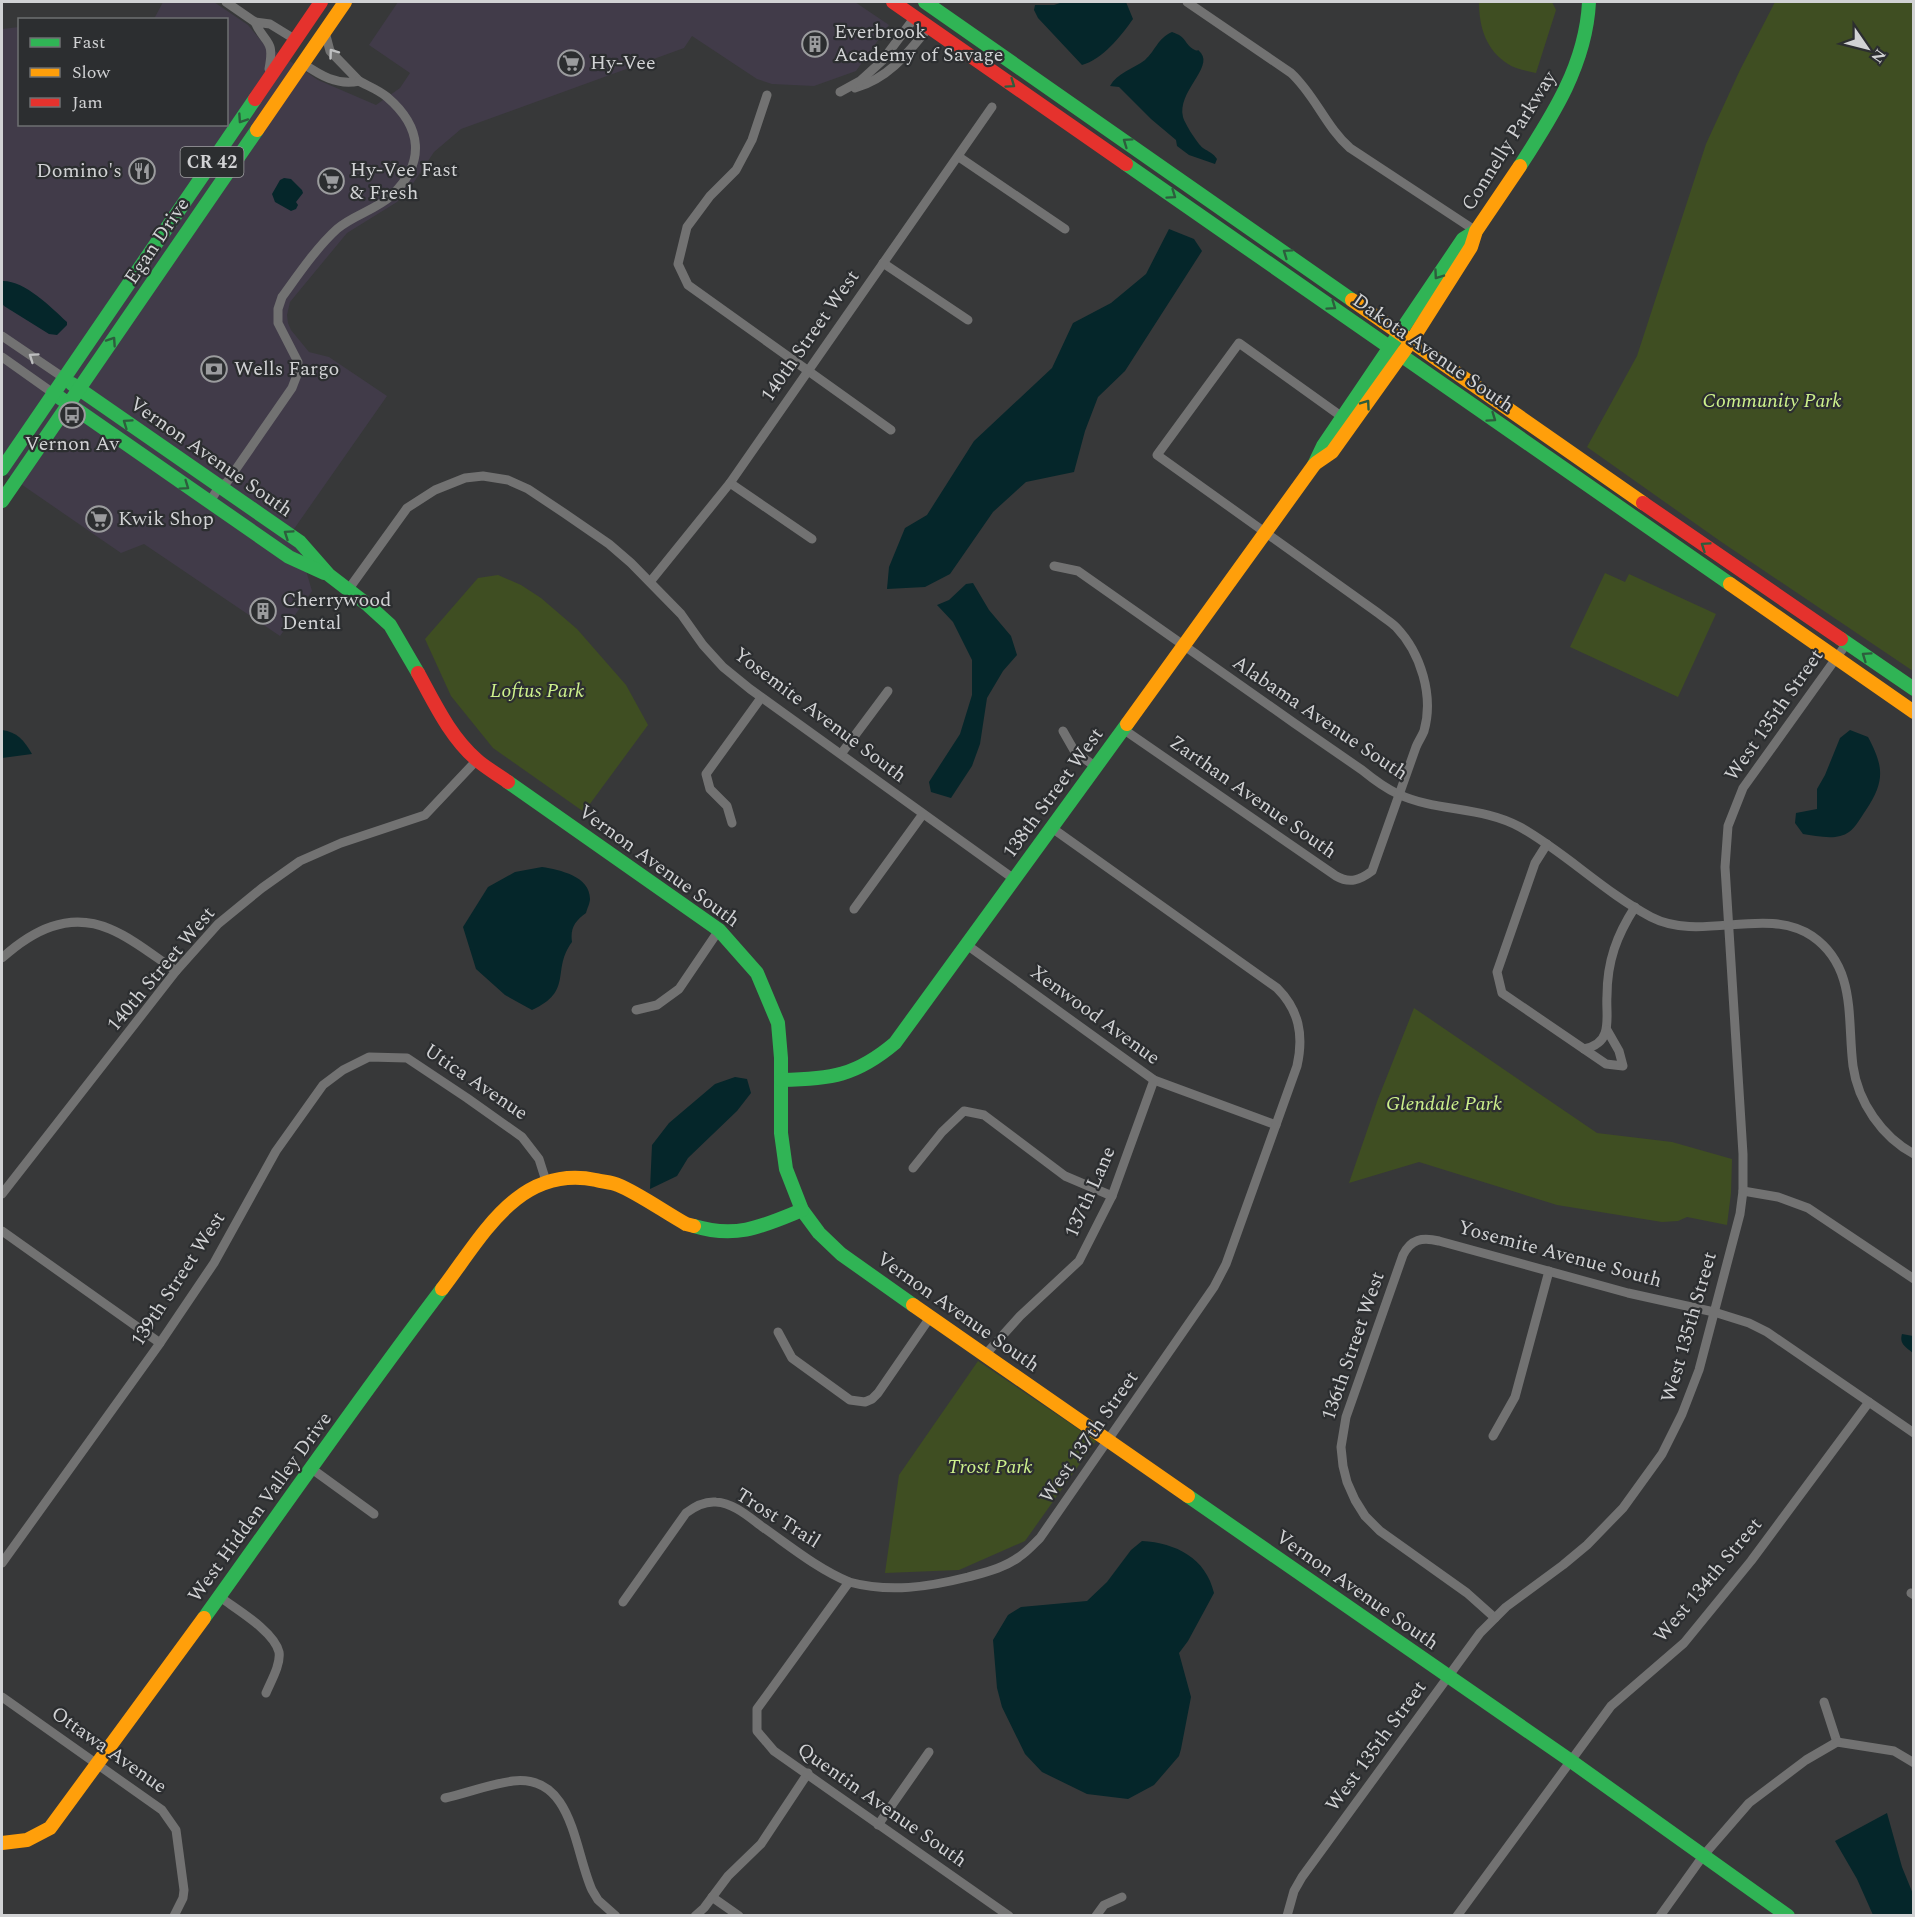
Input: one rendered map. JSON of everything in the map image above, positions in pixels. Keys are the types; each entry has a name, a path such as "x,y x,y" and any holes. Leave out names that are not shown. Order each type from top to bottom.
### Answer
{"main road":[{"name":"Egan Drive","path":"2,469 321,2"},
{"name":"Egan Drive","path":"2,501 345,2"},
{"name":"Dakota Avenue South","path":"893,2 1914,712"},
{"path":"915,17 926,2"},
{"name":"Dakota Avenue South","path":"926,2 943,7 1021,68 1686,533 1914,689"},
{"name":"Connelly Parkway","path":"1347,420 1402,355 1471,247 1476,231 1565,94 1581,59 1585,44 1589,2"},
{"path":"929,27 943,7"},
{"path":"296,40 311,50"},
{"path":"287,53 302,63"},
{"name":"Connelly Parkway","path":"1315,464 1332,452 1347,420 1389,346 1463,239 1476,231"},
{"name":"Vernon Avenue South","path":"64,378 300,542 329,575 390,625 444,718 464,747 477,760 719,930 757,973 774,1012 778,1023 781,1058 781,1133 786,1169 802,1210 819,1233 841,1254 1571,1761 1788,1916"},
{"name":"Vernon Avenue South","path":"53,393 289,557 329,575"},
{"name":"138th Street West","path":"781,1080 839,1077 875,1060 895,1042 1315,464"},
{"path":"546,1181 580,1177 618,1185 686,1224 713,1232 757,1229 802,1210"},
{"name":"West Hidden Valley Drive","path":"2,1843 27,1840 50,1828 220,1597 381,1369 499,1214 518,1196 546,1181"}],"street":[{"path":"226,2 255,22 268,40 272,49 266,85"},
{"path":"1187,2 1297,78 1310,93 1335,133 1350,148 1476,231"},
{"path":"915,17 882,61 845,91 870,84 885,75 898,64 929,27"},
{"path":"255,22 270,24 296,40"},
{"path":"209,502 219,487 227,482 292,388 297,375 298,362 278,324 278,309 282,297 336,230 392,195 406,176 416,149 414,130 405,115 386,95 359,81 330,51 325,30"},
{"path":"302,63 330,80 346,84 359,81"},
{"path":"767,95 752,140 736,170 710,196 687,227 678,264 688,285 891,430"},
{"name":"140th Street West","path":"650,582 730,483 959,157 992,106"},
{"path":"959,157 1065,229"},
{"path":"884,263 968,320"},
{"path":"2,336 64,378"},
{"path":"1347,420 1239,343 1157,455 1378,613 1396,627 1411,647 1421,669 1427,696 1424,730 1400,795"},
{"path":"2,357 53,393"},
{"name":"Yosemite Avenue South","path":"348,590 407,508 435,490 465,478 483,476 508,480 528,489 609,544 681,614 703,645 723,667 761,698 1014,879"},
{"path":"730,483 812,538"},
{"name":"Alabama Avenue South","path":"1054,567 1078,571 1400,795 1498,818 1523,829 1635,907 1676,926 1786,925 1812,937 1833,957 1846,982 1854,1069 1864,1101 1881,1127 1893,1140 1914,1154"},
{"name":"West 135th Street","path":"1287,1916 1294,1891 1302,1877 1480,1633 1495,1618 1587,1545 1623,1508 1651,1472 1673,1434 1691,1394 1740,1214 1743,1191 1743,1154 1725,852 1728,826 1734,807 1750,776 1847,642"},
{"path":"841,754 888,691"},
{"path":"732,823 727,806 710,789 706,774 761,698"},
{"name":"Zarthan Avenue South","path":"1123,729 1336,876 1350,881 1365,876 1372,870 1400,795"},
{"path":"1063,731 1075,752 1096,767"},
{"name":"140th Street West","path":"2,1194 176,971 218,924 300,861 341,843 425,815 477,760"},
{"path":"854,909 923,814"},
{"name":"West 137th Street","path":"849,1582 888,1588 910,1588 990,1571 1012,1562 1029,1549 1045,1531 1214,1287 1226,1264 1297,1066 1302,1040 1300,1025 1294,1008 1277,988 1052,828"},
{"path":"1547,844 1535,862 1497,972 1502,993 1606,1064 1623,1066 1619,1051 1607,1030 1606,994 1610,960 1619,932 1635,907"},
{"path":"2,958 18,944 46,927 63,923 80,923 109,928 176,971"},
{"path":"636,1010 657,1005 679,989 719,930"},
{"name":"Xenwood Avenue","path":"967,945 1154,1080 1276,1125"},
{"path":"1584,1049 1599,1043 1607,1030"},
{"name":"139th Street West","path":"2,1563 160,1343 214,1263 276,1151 323,1085 343,1070 369,1057 407,1058"},
{"name":"Utica Avenue","path":"407,1058 522,1137 539,1159 546,1181"},
{"name":"137th Lane","path":"985,1355 1020,1316 1078,1261 1112,1196 1154,1080"},
{"path":"913,1168 942,1132 964,1111 984,1115 1065,1176 1112,1196"},
{"path":"1743,1191 1778,1197 1808,1208 1914,1279"},
{"path":"2,1231 160,1343"},
{"name":"Yosemite Avenue South","path":"1413,1242 1431,1239 1628,1293 1734,1318 1767,1332 1914,1433"},
{"name":"136th Street West","path":"1413,1242 1403,1255 1346,1417 1341,1447 1343,1466 1347,1482 1365,1516 1380,1531 1467,1593 1495,1618"},
{"path":"1493,1436 1515,1397 1549,1271"},
{"path":"778,1332 792,1358 850,1400 865,1402 878,1393 931,1316"},
{"name":"West 134th Street","path":"1457,1916 1611,1706 1684,1643 1751,1561 1869,1402"},
{"path":"312,1469 374,1514"},
{"name":"Trost Trail","path":"623,1602 686,1514 695,1506 716,1502 736,1508 824,1570 849,1582"},
{"name":"Quentin Avenue South","path":"849,1582 757,1709 757,1731 774,1751 1009,1916"},
{"path":"220,1597 272,1637 279,1653 276,1669 266,1693"},
{"name":"Ottawa Avenue","path":"2,1696 162,1810 176,1830 184,1890 183,1898 174,1916"},
{"path":"1824,1702 1837,1742"},
{"path":"1660,1916 1703,1856 1749,1803 1806,1760 1837,1742 1894,1751 1914,1763"},
{"path":"878,1825 930,1752"},
{"path":"695,1916 728,1876 761,1844 808,1773"},
{"path":"445,1798 511,1781 534,1782 545,1787 562,1803 592,1890 598,1900 616,1916"},
{"path":"712,1897 739,1916"},
{"path":"1096,1916 1104,1905 1122,1898"}],"shaded area":[{"path":"163,2 214,2 248,25 263,43 318,80 376,105 400,88 410,73 369,45 398,2 855,2 889,25 856,71 814,86 772,84 757,79 692,36 684,48 461,129 434,152 397,202 347,233 290,302 288,323 309,352 329,357 387,396 294,529 312,591 280,636 144,544 121,553 2,471 2,29 18,27 18,126 228,126 228,18 155,18"}],"green space":[{"path":"1479,2 1552,2 1556,10 1536,73 1511,66 1494,52 1482,29"},
{"name":"Community Park","path":"1775,2 1913,2 1913,671 1720,541 1587,447 1637,356 1706,144"},
{"path":"1605,573 1625,582 1629,574 1716,614 1678,697 1570,647"},
{"name":"Loftus Park","path":"498,575 521,585 541,598 577,629 626,685 648,725 584,812 493,748 451,696 425,639 478,578"},
{"name":"Glendale Park","path":"1414,1008 1597,1133 1672,1142 1732,1159 1727,1225 1687,1217 1678,1221 1662,1222 1557,1205 1419,1162 1349,1183 1378,1099"},
{"name":"Trost Park","path":"978,1361 1096,1441 1025,1541 959,1570 885,1573 899,1475"}],"water":[{"path":"1063,2 1126,2 1133,19 1104,53 1082,65 1038,18 1034,10 1035,5 1054,5"},
{"path":"1172,32 1183,38 1193,49 1199,50 1203,59 1199,73 1185,99 1183,117 1198,142 1217,159 1215,164 1189,155 1177,146 1176,140 1119,87 1110,86 1121,74 1145,60 1160,41"},
{"path":"291,179 303,193 296,202 298,205 296,209 291,211 275,202 272,194 280,180"},
{"path":"1169,229 1194,239 1202,251 1125,371 1098,397 1085,431 1074,472 1026,482 993,512 950,574 925,587 887,589 889,567 905,528 927,515 974,441 1052,368 1073,323 1111,303 1146,274"},
{"path":"2,281 19,285 37,296 67,322 67,325 57,335 49,334 4,306"},
{"path":"973,583 989,610 1011,636 1017,655 1003,671 987,698 980,744 972,766 951,798 931,792 929,782 960,734 972,695 972,660 953,622 937,605 949,600 966,584"},
{"path":"2,730 20,738 32,754 2,758"},
{"path":"1850,730 1868,737 1877,757 1880,774 1877,791 1854,827 1844,835 1821,837 1803,834 1795,823 1796,813 1817,809 1817,789 1840,738"},
{"path":"542,867 565,872 580,880 589,891 590,899 586,913 576,922 573,929 572,942 566,952 558,988 545,1003 532,1010 505,995 476,969 463,927 488,887 515,872"},
{"path":"735,1077 747,1079 751,1093 737,1111 688,1158 677,1176 650,1189 652,1145 669,1123 715,1084"},
{"path":"1902,1334 1913,1336 1913,1353 1902,1343"},
{"path":"1142,1541 1166,1545 1188,1555 1204,1570 1214,1593 1179,1653 1191,1697 1181,1749 1179,1756 1154,1785 1128,1799 1087,1794 1042,1772 1025,1754 1002,1707 997,1688 993,1640 1008,1615 1021,1607 1087,1601 1107,1582 1131,1550"},
{"path":"1887,1813 1902,1867 1913,1894 1913,1915 1873,1915 1857,1879 1835,1841"}],"traffic: fast":[{"path":"925,2 1352,300"},
{"path":"1520,166 1556,108 1575,68 1587,25 1589,2"},
{"path":"2,469 255,99"},
{"path":"2,501 257,130"},
{"path":"1126,164 1730,584"},
{"path":"1314,465 1323,446 1463,239 1476,231"},
{"path":"72,384 300,542 329,575 390,625 418,673"},
{"path":"53,393 289,557 324,573"},
{"path":"1841,639 1914,689"},
{"path":"781,1080 842,1074 868,1063 895,1043 1127,724"},
{"path":"508,782 719,930 757,973 778,1023 781,1058 781,1133 786,1169 802,1210 819,1233 841,1254 913,1305"},
{"path":"694,1226 709,1230 737,1231 762,1226 802,1210"},
{"path":"204,1618 442,1289"},
{"path":"1188,1496 1571,1761 1788,1916"}],"traffic: slow":[{"path":"257,130 345,2"},
{"path":"1316,463 1332,452 1412,340 1471,247 1476,231 1520,166"},
{"path":"1352,300 1643,503"},
{"path":"1127,724 1314,465"},
{"path":"1730,584 1914,712"},
{"path":"442,1289 488,1227 505,1209 524,1194 545,1183 569,1178 615,1184 686,1224 694,1226"},
{"path":"913,1305 1188,1496"},
{"path":"2,1843 27,1840 50,1828 204,1618"}],"traffic: jam":[{"path":"255,99 321,2"},
{"path":"893,2 1126,164"},
{"path":"1643,503 1841,639"},
{"path":"418,673 443,719 467,751 508,782"}],"place":[{"name":"Everbrook Academy of Savage","path":"815,44"},
{"name":"Hy-Vee","path":"571,63"},
{"name":"Domino's","path":"142,171"},
{"name":"Hy-Vee Fast & Fresh","path":"331,181"},
{"name":"Wells Fargo","path":"214,369"},
{"name":"Vernon Av","path":"72,415"},
{"name":"Kwik Shop","path":"99,519"},
{"name":"Cherrywood Dental","path":"263,611"}]}
